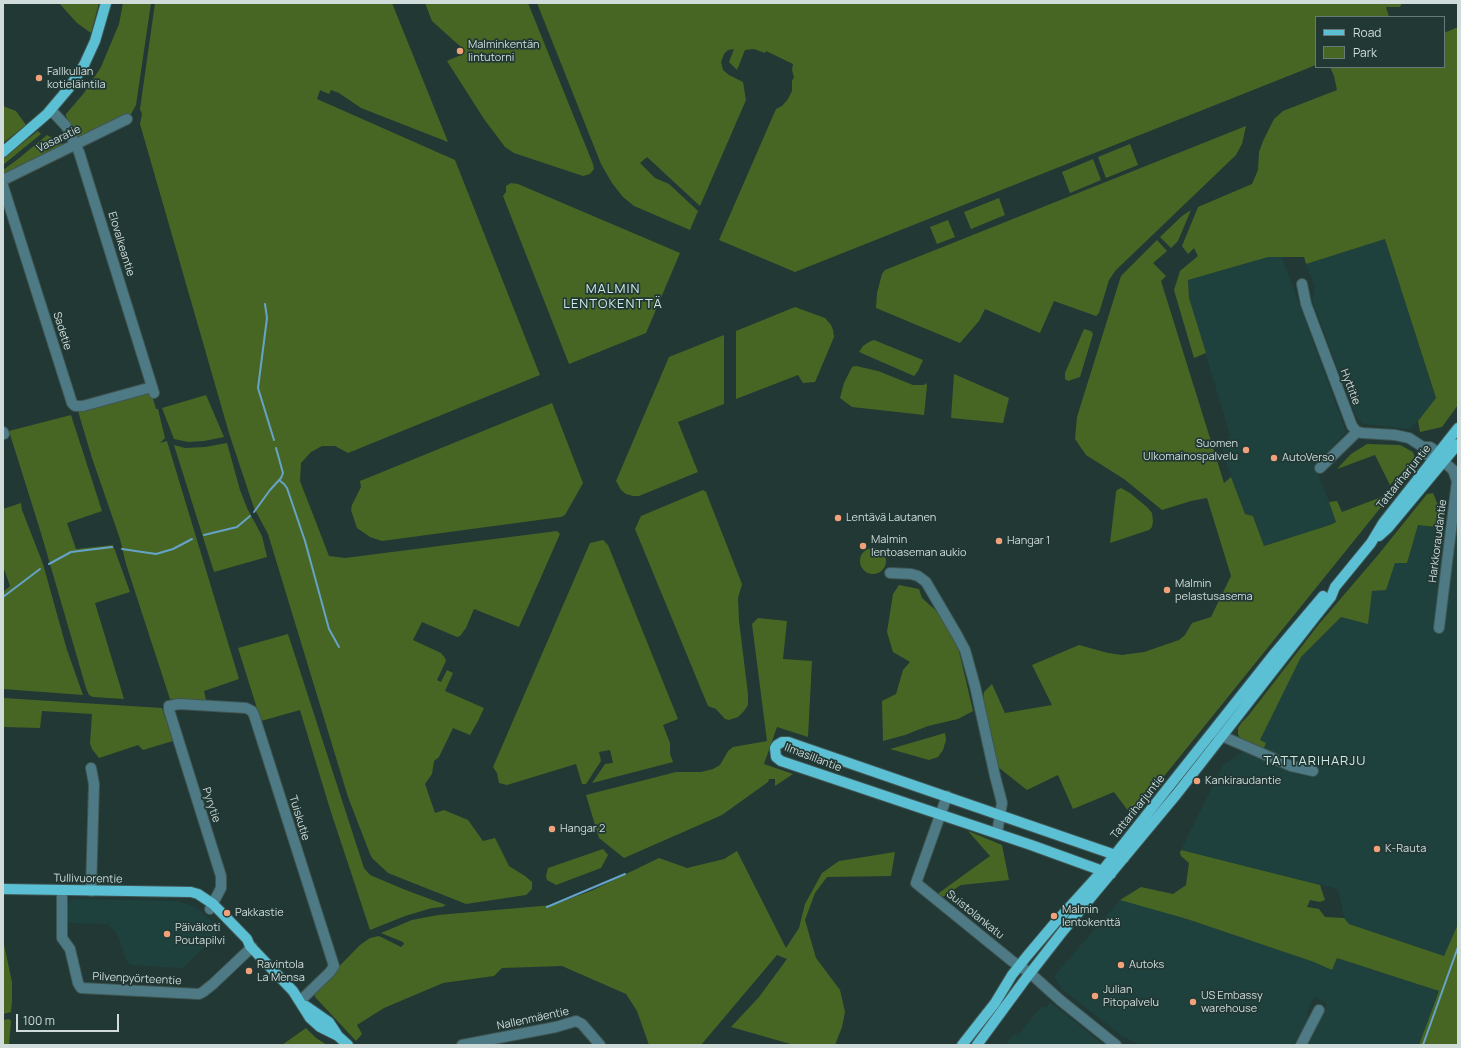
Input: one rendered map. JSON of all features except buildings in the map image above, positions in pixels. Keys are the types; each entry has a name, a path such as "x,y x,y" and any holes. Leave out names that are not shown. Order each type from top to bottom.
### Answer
{"main road":[{"path":"3,152 51,110 69,88 90,53 100,28 106,3"},
{"name":"Tattariharjuntie","path":"977,1045 1119,856 1176,795 1217,734 1330,597 1335,587 1371,543 1388,528 1439,458 1458,428"},
{"name":"Tattariharjuntie","path":"1439,458 1458,444"},
{"name":"Ilmasillantie","path":"1107,873 997,833 781,761 775,755 775,748 782,742 788,742 1119,856"},
{"name":"Tattariharjuntie","path":"962,1045 995,1003 1012,975 1054,924 1107,873"},
{"name":"Tullivuorentie","path":"3,890 196,893 206,898 212,907 247,939 251,946 293,991 300,1001 329,1022 338,1036 348,1045"}],"street":[{"name":"Elovalkeantie","path":"51,110 66,126 76,144 153,390"},
{"name":"Vasaratie","path":"3,180 127,119"},
{"name":"Sadetie","path":"3,186 72,402 75,406 82,406 153,390"},
{"name":"Hyttitie","path":"1302,284 1306,304 1352,426 1357,432"},
{"path":"1320,468 1357,432 1363,434 1395,435 1409,438 1423,447 1430,447 1439,458"},
{"name":"Harkkoraudantie","path":"1439,458 1453,470 1457,480 1439,628"},
{"path":"890,574 911,574 918,576 926,582 965,650 975,686 1002,804 997,833"},
{"name":"Tuiskutie","path":"169,706 179,704 246,708 252,710 254,714 334,966 330,972 300,1001"},
{"name":"Pyrytie","path":"169,706 221,876 221,888 212,907"},
{"path":"1217,734 1291,766 1313,771"},
{"path":"91,768 94,784 91,891"},
{"path":"941,814 947,796"},
{"name":"Suistolankatu","path":"941,814 916,883 1030,973 1054,995 1116,1045"},
{"name":"Pilvenpyörteentie","path":"62,890 62,938 70,949 78,983 81,988 199,994 213,984 251,946"},
{"path":"1301,1045 1319,1010"},
{"name":"Nallenmäentie","path":"462,1045 474,1044 576,1022 582,1024 600,1045"}],"shaded area":[{"path":"1385,239 1436,399 1410,429 1364,424 1356,417 1312,300 1315,288 1306,264"},
{"path":"1268,257 1282,257 1346,432 1315,465 1336,521 1330,525 1264,546 1254,516 1245,514 1222,448 1230,435 1189,298 1188,280"},
{"path":"1418,525 1458,531 1458,924 1444,956 1349,924 1344,918 1338,889 1181,850 1223,765 1260,740 1301,657 1341,617 1372,591 1386,590 1395,563 1407,563"},
{"name":"Päiväkoti Poutapilvi","path":"72,899 177,901 190,905 202,912 221,930 183,968 131,965 127,962 119,938 114,930 107,924 67,923 67,904"},
{"path":"1120,900 1187,919 1314,962 1332,970 1337,958 1439,991 1419,1045 1305,1045 1327,1004 1314,997 1307,1012 1309,1021 1293,1045 1141,1045 1122,1036 1061,988 1054,976"},
{"path":"1050,1002 1104,1045 1005,1045 1014,1034 1017,1036 1042,1006 1045,1008"}],"green space":[{"path":"59,3 99,3 91,33 77,23"},
{"path":"123,3 151,3 136,105 131,114 107,126 79,137 76,136 66,114 84,93 101,67 119,24"},
{"path":"155,3 392,3 448,142 361,108 339,93 331,90 329,94 320,90 317,99 455,160 540,375 348,453 335,446 322,446 311,452 301,463 300,481 329,556 345,558 557,531 560,534 519,627 474,609 466,628 460,636 457,637 422,622 413,640 441,653 445,658 446,661 437,680 441,682 447,670 453,673 445,691 484,708 470,735 453,728 439,757 434,761 432,774 425,784 435,813 444,810 468,820 483,841 495,838 509,866 532,882 532,889 526,895 466,904 388,873 372,858 370,854 348,797 268,534 254,508 229,433 140,124 142,114 140,109"},
{"path":"425,3 528,3 593,164 594,169 590,174 583,176 514,153 505,147 484,119 447,61 461,55 463,52 462,48 432,21"},
{"path":"537,3 1402,3 1400,7 1386,7 1389,16 1315,16 1315,65 795,272 719,240 776,109 782,106 792,91 792,81 794,77 792,70 793,64 766,51 765,53 754,49 745,50 737,70 729,62 734,49 728,50 724,54 721,62 723,70 729,75 743,82 746,100 700,206 647,157 640,163 655,178 669,184 698,211 690,230 634,206 623,197 612,183 601,164"},
{"path":"1458,27 1458,405 1442,427 1420,432 1418,421 1436,398 1385,239 1306,264 1304,257 1268,257 1188,280 1189,298 1206,353 1194,358 1174,290 1180,271 1198,256 1194,248 1188,254 1182,246 1198,207 1252,184 1258,170 1259,152 1274,119 1283,111 1337,90 1330,68 1445,68 1445,33"},
{"path":"3,106 16,111 26,125 3,143"},
{"path":"1246,126 1242,144 1236,155 1116,270 1109,280 1099,313 1096,316 1054,301 1040,333 985,309 979,321 960,343 876,308 877,293 882,274 885,270"},
{"path":"38,131 41,134 3,165 3,158"},
{"path":"47,135 64,145 3,177 3,170"},
{"path":"1130,144 1138,165 1106,178 1098,157"},
{"path":"1093,159 1101,180 1070,193 1062,172"},
{"path":"511,183 518,184 680,253 646,333 569,364 503,196 506,192 506,186"},
{"path":"999,198 1005,215 971,229 964,212"},
{"path":"1191,210 1178,241 1171,248 1160,237 1182,216"},
{"path":"948,220 955,237 937,244 930,227"},
{"path":"1157,240 1167,251 1153,263 1166,276 1161,281 1224,483 1231,477 1245,514 1253,516 1264,546 1336,522 1329,502 1337,501 1342,512 1384,496 1386,501 1132,816 1114,792 1073,809 1058,775 1027,790 998,767 983,700 984,692 992,684 1005,713 1052,705 1032,665 1079,645 1108,653 1122,655 1144,652 1179,640 1185,635 1192,623 1211,617 1231,576 1207,498 1191,501 1162,510 1124,479 1086,455 1075,439 1077,417 1121,276"},
{"path":"795,307 825,318 833,330 834,337 815,382 803,383 798,375 736,399 736,331"},
{"path":"1084,329 1091,331 1093,334 1080,377 1068,381 1065,379 1065,373"},
{"path":"724,335 724,404 678,422 698,472 639,496 626,494 621,490 616,481 669,357"},
{"path":"874,340 923,360 918,371 914,376 859,352 863,346"},
{"path":"856,366 878,371 913,385 924,385 926,383 924,415 852,407 840,398 844,383 852,367"},
{"path":"954,374 1009,398 1003,423 951,418"},
{"path":"151,392 156,409 158,409 165,438 160,443 167,441 239,679 204,691 206,700 170,699 78,411"},
{"path":"206,395 224,437 204,441 188,442 174,439 162,408"},
{"path":"552,403 583,483 565,515 561,517 382,541 370,537 357,528 351,510 361,487 360,481"},
{"path":"71,415 102,511 67,523 76,549 113,545 130,592 95,603 124,699 93,697 89,695 9,431"},
{"path":"227,443 240,490 247,508 262,536 267,557 214,572 174,445 185,448 205,447"},
{"path":"1367,444 1400,445 1413,452 1415,458 1390,485 1375,455 1337,469 1351,454"},
{"path":"1121,488 1130,493 1152,513 1152,527 1149,530 1110,543 1116,492"},
{"path":"703,490 706,492 742,584 738,598 739,621 748,705 738,717 729,720 725,719 716,709 708,706 635,529 641,516"},
{"path":"1433,493 1442,515 1436,527 1418,525 1407,563 1395,563 1386,590 1372,591 1368,624 1341,617 1301,657 1260,740 1266,743 1263,750 1241,740 1238,734 1238,728 1242,722 1319,624 1378,555 1427,494"},
{"path":"21,503 22,510 43,564 67,650 83,695 3,689 3,592 10,586 3,566 3,509"},
{"path":"603,540 608,545 678,719 663,725 670,743 670,754 673,762 592,783 605,764 613,763 610,750 599,752 601,761 586,784 582,784 576,764 507,785 499,783 497,773 493,767 590,543"},
{"path":"873,548 882,552 886,561 882,570 873,574 864,570 860,561 864,552"},
{"path":"899,585 919,589 922,598 943,617 958,647 973,711 958,719 928,726 905,735 883,741 882,701 896,694 903,670 910,662 893,652 887,632 893,594"},
{"path":"758,618 787,621 783,659 812,661 808,737 777,727 764,764 793,774 775,786 775,779 769,779 768,782 722,815 624,858 599,838 586,795 676,772 701,772 713,769 720,765 728,751 733,747 767,741 752,624"},
{"path":"288,634 364,868 370,875 446,905 405,916 370,930 330,809 300,710 261,721 238,648"},
{"path":"3,698 162,708 173,741 143,750 138,745 99,758 92,749 90,743 92,714 42,711 40,728 3,727"},
{"path":"945,733 946,740 943,750 938,757 929,760 890,749"},
{"path":"968,831 1002,845 1009,880 961,885 938,900 936,895 990,856"},
{"path":"603,849 608,855 601,868 556,885 547,880 546,876 548,868"},
{"path":"1181,850 1320,885 1325,900 1320,902 1310,900 1307,907 1319,909 1325,917 1344,918 1349,924 1444,956 1458,924 1458,1045 1419,1045 1439,991 1337,958 1332,970 1314,962 1187,919 1120,900 1141,887 1173,894 1186,885 1189,863 1181,856"},
{"path":"737,851 786,948 799,928 805,904 822,873 839,861 895,852 891,876 827,877 815,893 805,920 816,958 840,990 845,1012 842,1027 835,1045 794,1045 731,1027 759,997 787,959 777,955 701,1045 649,1045 637,1011 626,994 562,966 502,968 494,976 443,983 384,1008 357,1025 362,1034 356,1041 315,997 314,992 360,945 370,938 379,936 401,947 404,944 403,942 381,933 412,920 438,915 553,905 593,890 659,858 687,868 724,859"},
{"path":"3,940 12,982 12,1001 11,1012 3,1014"},
{"path":"9,1019 11,1021 9,1045 3,1045 3,1020"},
{"path":"306,1028 316,1038 327,1045 282,1045"}],"waterway":[{"path":"265,304 267,318 258,388 274,440"},
{"path":"254,512 281,478 283,473 276,448"},
{"path":"279,480 287,488 305,541 329,629 339,647"},
{"path":"204,535 237,527 250,516"},
{"path":"122,549 156,554 173,549 192,539"},
{"path":"49,564 71,552 112,547"},
{"path":"3,597 40,569"},
{"path":"547,907 625,874"},
{"path":"1423,1045 1458,947"}],"place":[{"name":"Malminkentän lintutorni","path":"460,51"},
{"name":"Fallkullan kotieläintila","path":"39,78"},
{"name":"Suomen Ulkomainospalvelu","path":"1246,450"},
{"name":"AutoVerso","path":"1274,458"},
{"name":"Lentävä Lautanen","path":"838,518"},
{"name":"Hangar 1","path":"999,541"},
{"name":"Malmin lentoaseman aukio","path":"863,546"},
{"name":"Malmin pelastusasema","path":"1167,590"},
{"name":"Kankiraudantie","path":"1197,781"},
{"name":"Hangar 2","path":"552,829"},
{"name":"K-Rauta","path":"1377,849"},
{"name":"Pakkastie","path":"227,913"},
{"name":"Malmin lentokenttä","path":"1054,916"},
{"name":"Päiväkoti Poutapilvi","path":"167,934"},
{"name":"Autoks","path":"1121,965"},
{"name":"Ravintola La Mensa","path":"249,971"},
{"name":"Julian Pitopalvelu","path":"1095,996"},
{"name":"US Embassy warehouse","path":"1193,1002"}],"district":[{"name":"MALMIN LENTOKENTTÄ","path":"613,296"},
{"name":"TATTARIHARJU","path":"1315,761"}]}
